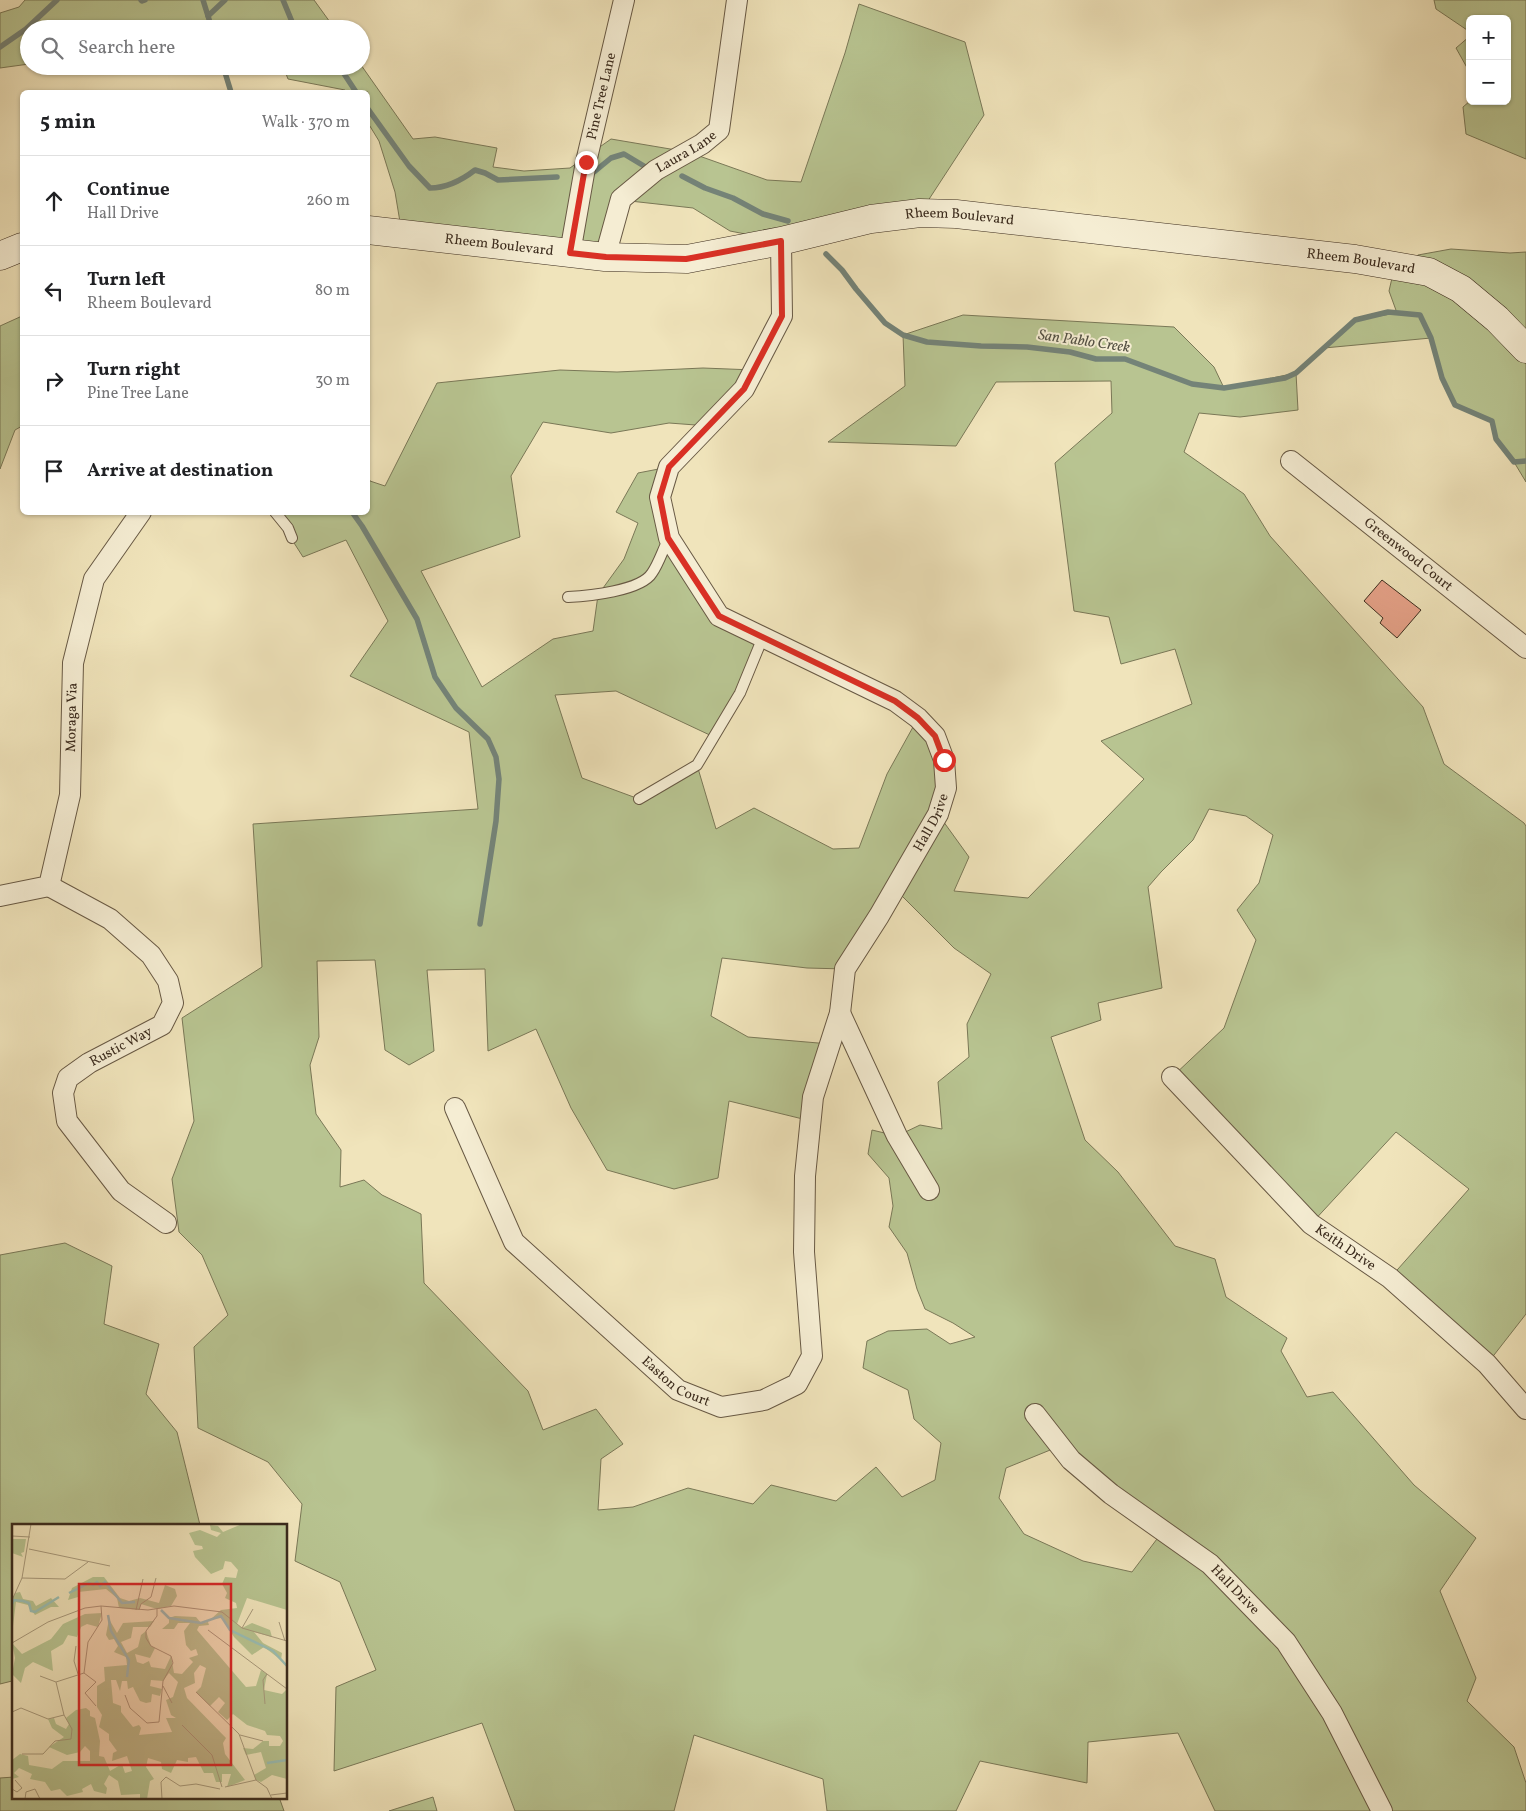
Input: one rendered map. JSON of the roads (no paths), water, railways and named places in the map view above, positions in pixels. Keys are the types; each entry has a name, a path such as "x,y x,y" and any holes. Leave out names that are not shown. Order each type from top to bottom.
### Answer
{"street":[{"name":"Pine Tree Lane","path":"570,253 586,162 624,0"},
{"name":"Laura Lane","path":"606,257 621,200 656,170 702,144 719,130 737,0"},
{"name":"Rheem Boulevard","path":"370,230 606,257 686,259 781,241 871,219 920,213 956,214 1367,261 1429,272 1461,289 1497,319 1526,349"},
{"name":"Hall Drive","path":"781,241 782,316 744,389 669,467 660,497 668,538 719,616 895,701 918,718 935,736 944,760 946,788 938,814 880,916 845,969 840,1013"},
{"path":"0,256 20,248"},
{"name":"Greenwood Court","path":"1291,461 1526,648"},
{"name":"Moraga Via","path":"49,886 70,795 73,663 94,579 139,515"},
{"path":"0,896 49,886"},
{"name":"Rustic Way","path":"49,886 110,919 151,955 168,981 173,1004 162,1025 89,1063 68,1078 64,1093 67,1121 121,1192 166,1223"},
{"path":"840,1013 897,1136 929,1190"},
{"name":"Easton Court","path":"455,1108 514,1242 678,1390 721,1407 764,1400 798,1384 812,1356 804,1252 806,1167 813,1096 840,1013"},
{"name":"Keith Drive","path":"1172,1077 1311,1224 1390,1278 1487,1364 1526,1409"},
{"name":"Hall Drive","path":"1035,1414 1072,1460 1110,1494 1210,1564 1286,1642 1332,1713 1382,1811"}],"lane":[{"path":"277,515 288,528 292,538"},
{"path":"568,597 598,595 636,585 652,575 668,538"},
{"path":"639,799 697,765 740,693 763,637"}],"waterway":[{"name":"San Pablo Creek","path":"36,20 57,0"},
{"name":"San Pablo Creek","path":"141,0 145,0"},
{"name":"San Pablo Creek","path":"203,0 208,16 225,0"},
{"name":"San Pablo Creek","path":"283,0 291,20"},
{"path":"208,16 209,20"},
{"name":"San Pablo Creek","path":"0,47 20,33"},
{"path":"226,75 230,90"},
{"name":"San Pablo Creek","path":"345,75 355,90"},
{"name":"San Pablo Creek","path":"370,112 409,166 430,188 454,183 475,170 498,180 557,177"},
{"name":"San Pablo Creek","path":"594,172 611,158 624,154 644,166"},
{"name":"San Pablo Creek","path":"682,176 705,188 733,198 763,214 788,221"},
{"name":"San Pablo Creek","path":"826,254 842,270 885,323 903,335 927,342 1027,347 1070,352 1096,359 1125,359 1192,384 1224,388 1285,378 1296,373 1355,320 1388,312 1420,315 1431,338 1442,378 1455,405 1492,421 1496,439 1514,462 1526,461"},
{"path":"354,515 417,619 435,677 456,708 488,739 496,757 499,779 496,821 480,924"}]}
